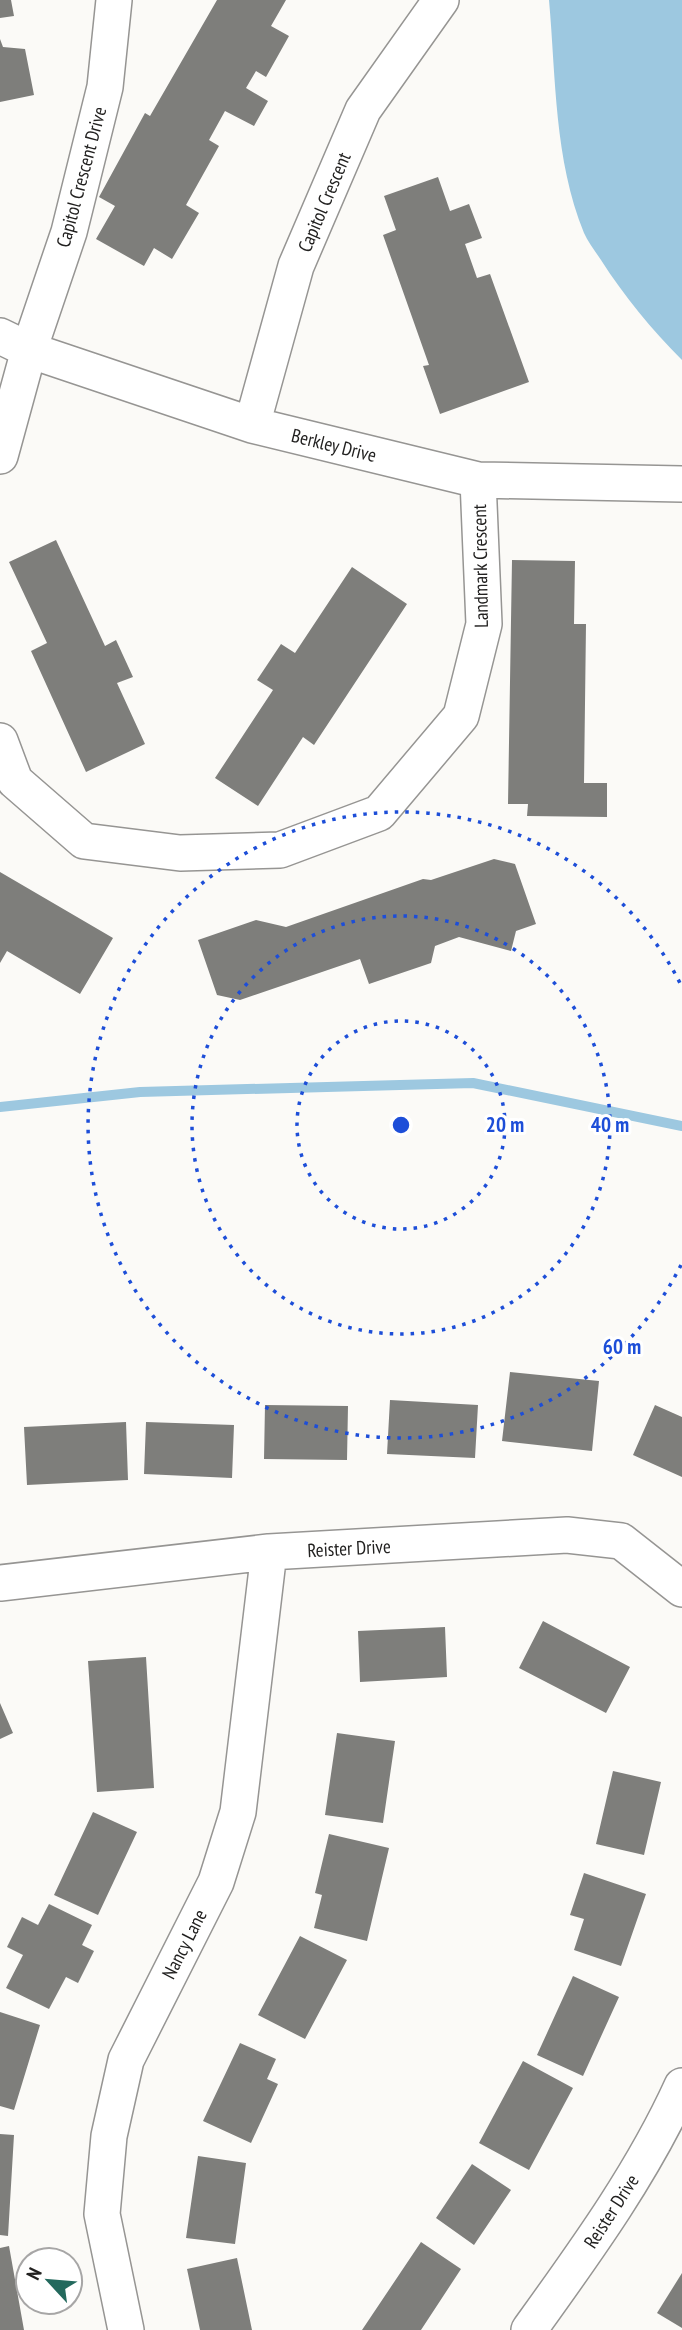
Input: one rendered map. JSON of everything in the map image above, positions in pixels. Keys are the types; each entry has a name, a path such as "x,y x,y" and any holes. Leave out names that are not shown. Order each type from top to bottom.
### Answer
{"street":[{"name":"Capitol Crescent Drive","path":"14,343 69,232 105,87 114,0"},
{"name":"Capitol Crescent","path":"252,425 296,266 363,110 441,0"},
{"name":"Berkley Drive","path":"14,343 252,425 478,480 682,484"},
{"path":"0,456 14,343"},
{"name":"Landmark Crescent","path":"0,741 15,781 84,841 180,853 280,850 379,813 461,716 485,624 478,480"},
{"name":"Reister Drive","path":"0,1583 269,1552 567,1535 621,1541 682,1589"},
{"name":"Nancy Lane","path":"126,2330 102,2214 109,2136 126,2060 216,1882 238,1812 269,1552"},
{"name":"Reister Drive","path":"529,2330 602,2229 663,2128 682,2086"}],"water":[{"path":"549,0 682,0 682,360 629,300 584,233 574,205 562,147"}],"building":[{"path":"0,0 11,0 14,16 0,18"},
{"path":"217,0 286,0 271,26 289,36 266,77 256,71 246,88 268,101 254,126 225,111 209,140 219,146 186,205 199,213 172,259 154,248 144,266 96,239 115,206 99,197 145,113 150,116"},
{"path":"0,39 3,47 25,49 34,95 0,102"},
{"path":"438,177 450,211 469,204 482,238 465,244 477,278 490,274 529,382 440,414 423,366 429,365 383,235 396,230 384,196"},
{"path":"56,540 105,646 116,640 133,677 117,683 145,744 86,772 31,651 47,643 9,562"},
{"path":"512,560 575,561 574,624 586,624 584,783 607,783 607,817 527,816 528,804 508,804"},
{"path":"352,567 407,604 314,745 303,737 258,806 215,778 273,690 257,680 281,644 295,653"},
{"path":"494,859 515,864 536,924 516,931 511,951 459,937 435,946 431,963 369,984 360,959 240,1000 217,995 198,940 256,920 286,927 423,879 431,880"},
{"path":"0,872 113,938 80,994 7,951 0,963"},
{"path":"510,1372 599,1381 592,1451 502,1441"},
{"path":"390,1400 478,1405 475,1458 387,1454"},
{"path":"265,1405 348,1406 347,1460 264,1459"},
{"path":"655,1405 682,1417 682,1477 633,1455"},
{"path":"126,1422 128,1480 27,1485 24,1427"},
{"path":"146,1422 234,1425 232,1478 144,1474"},
{"path":"543,1621 630,1667 606,1713 519,1668"},
{"path":"445,1627 447,1677 360,1682 358,1631"},
{"path":"146,1657 154,1788 97,1792 88,1661"},
{"path":"0,1703 13,1733 0,1739"},
{"path":"337,1733 395,1741 383,1823 325,1815"},
{"path":"613,1771 661,1782 644,1855 596,1844"},
{"path":"93,1812 137,1832 98,1915 54,1895"},
{"path":"329,1834 389,1848 367,1941 314,1928 322,1895 315,1893"},
{"path":"584,1873 646,1894 621,1966 574,1950 584,1919 570,1915"},
{"path":"49,1904 92,1925 82,1945 94,1951 78,1983 66,1977 49,2009 6,1988 23,1955 7,1947 22,1917 38,1925"},
{"path":"300,1936 347,1960 305,2039 258,2015"},
{"path":"573,1976 619,1997 583,2076 537,2055"},
{"path":"0,2012 40,2025 14,2110 0,2106"},
{"path":"240,2043 276,2059 267,2079 278,2084 251,2143 203,2121"},
{"path":"523,2061 573,2088 529,2170 479,2143"},
{"path":"0,2134 14,2135 8,2236 0,2235"},
{"path":"198,2156 246,2163 235,2244 186,2238"},
{"path":"472,2164 511,2190 474,2245 436,2218"},
{"path":"421,2242 461,2269 421,2330 362,2330"},
{"path":"9,2246 14,2274 14,2316 22,2316 24,2330 0,2330 0,2248"},
{"path":"237,2258 252,2330 200,2330 187,2269"},
{"path":"682,2273 682,2328 657,2313"}],"waterway":[{"path":"0,1107 140,1092 473,1083 682,1126"}]}
